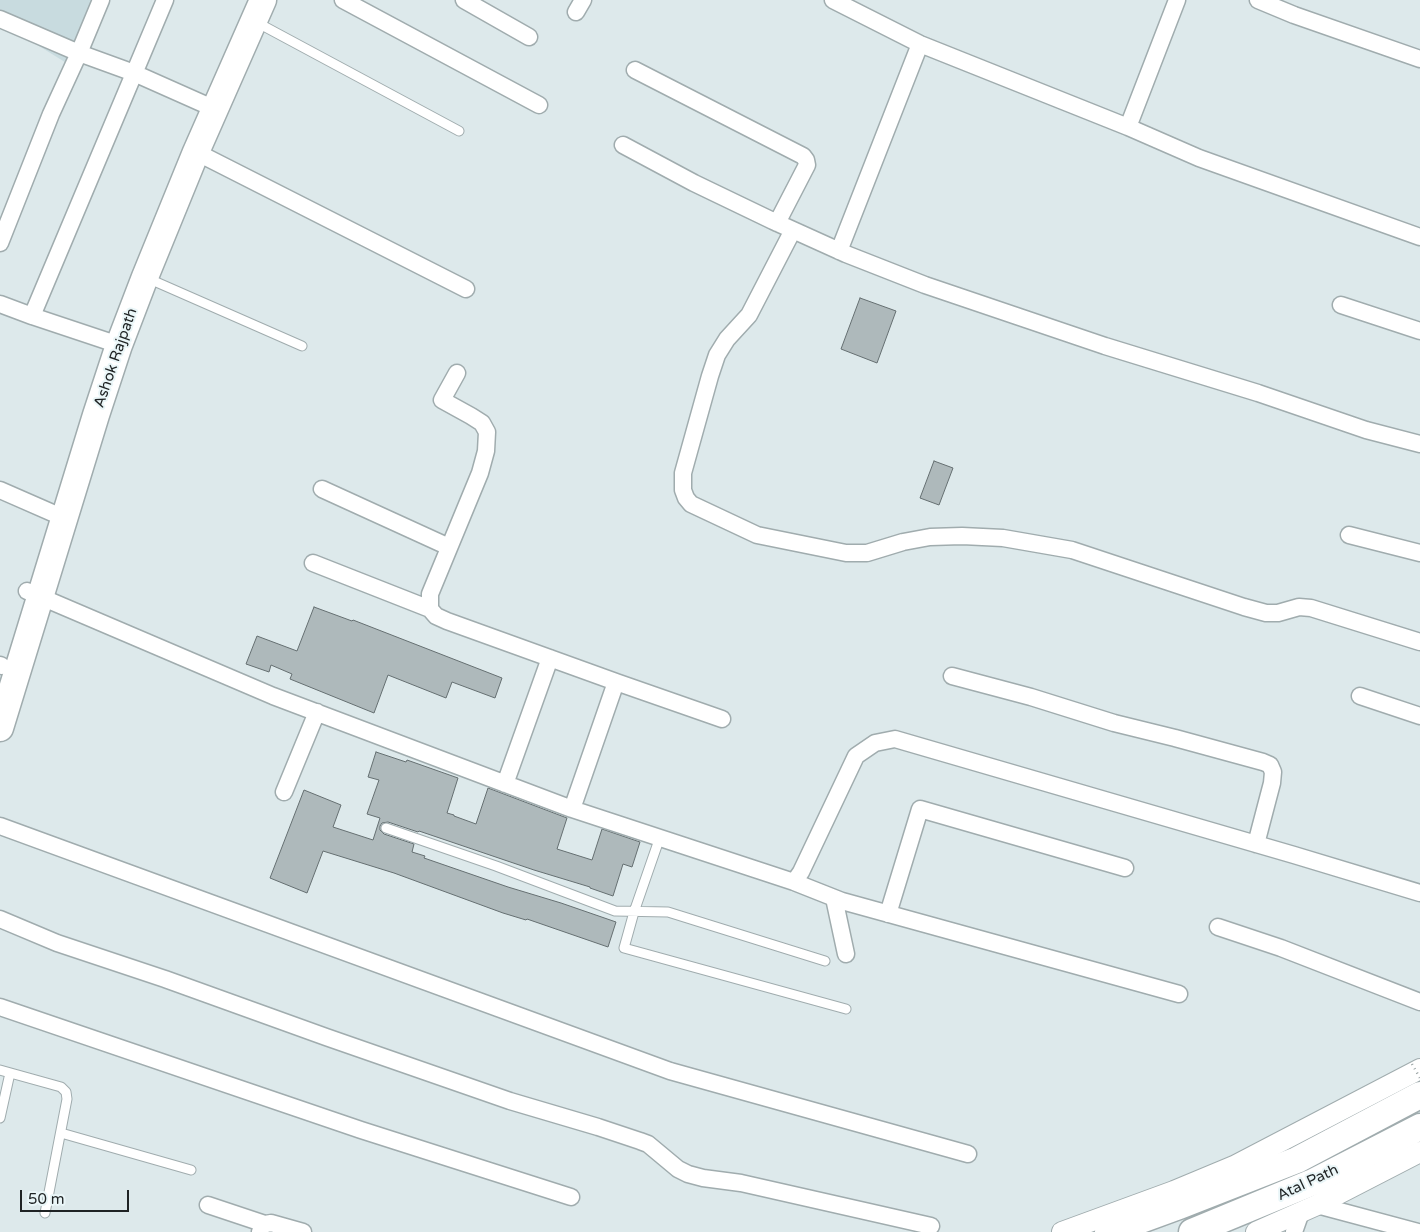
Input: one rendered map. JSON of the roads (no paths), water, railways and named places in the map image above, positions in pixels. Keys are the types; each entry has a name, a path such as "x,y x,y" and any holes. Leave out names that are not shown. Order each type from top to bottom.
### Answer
{"main road":[{"name":"Ashok Rajpath","path":"0,728 33,594 58,515 96,414 112,342 207,105 253,7"},
{"name":"Ashok Rajpath","path":"112,342 145,277 196,152 207,105"},
{"name":"Ashok Rajpath","path":"1,668 33,594"},
{"path":"1108,1232 1179,1206 1202,1189 1297,1160 1420,1095"},
{"name":"Atal Path","path":"1192,1232 1313,1182 1420,1127"}],"street":[{"path":"0,243 51,114 101,0"},
{"path":"32,316 165,0"},
{"path":"343,0 538,105"},
{"path":"464,0 529,37"},
{"path":"834,0 920,44 1128,127 1199,158 1420,237"},
{"path":"1128,127 1177,0"},
{"path":"1258,0 1420,59"},
{"path":"0,19 79,53 134,73 207,105"},
{"path":"839,251 920,44"},
{"path":"635,70 803,156 806,160 806,165 777,223"},
{"path":"623,145 694,183 777,223 839,251 925,284 1105,346 1258,393 1366,430 1420,444"},
{"path":"196,152 466,289"},
{"path":"793,230 749,315 727,339 717,355 683,473 683,490 691,504 757,535 846,553 867,553 903,542 930,537 962,536 1003,538 1072,550 1266,613 1278,613 1299,607 1311,608 1420,642"},
{"path":"0,304 112,342"},
{"path":"1341,305 1420,332"},
{"path":"430,609 430,594 480,473 486,451 487,432 482,423 442,400 457,373"},
{"path":"322,489 449,547"},
{"path":"0,490 58,515"},
{"path":"1349,535 1420,553"},
{"path":"313,562 430,609 436,616 448,621 722,720"},
{"path":"33,594 273,696 572,809 794,882 834,898 1179,994"},
{"path":"505,784 550,658"},
{"path":"952,676 1031,697 1114,723 1184,740 1270,765 1273,772 1272,783 1256,844"},
{"path":"572,809 616,682"},
{"path":"1360,696 1420,716"},
{"path":"284,792 317,712"},
{"path":"794,882 856,756 874,743 894,739 1420,893"},
{"path":"888,914 920,809 1126,868"},
{"path":"0,826 670,1071 968,1154"},
{"path":"834,898 846,954"},
{"path":"0,919 57,943 165,979 510,1101 640,1141 648,1144 678,1169 688,1174 931,1226"},
{"path":"1218,927 1281,948 1420,1002"},
{"path":"0,1007 361,1130 571,1197"},
{"path":"1062,1232 1202,1189 1234,1166 1416,1067"},
{"path":"1256,1232 1309,1208 1420,1152"},
{"path":"208,1205 263,1228 271,1223 296,1231"},
{"path":"1294,1232 1309,1208"},
{"path":"1309,1208 1418,1232"}],"lane":[{"path":"253,7 458,131"},
{"path":"145,277 302,346"},
{"path":"386,828 496,866 615,911 668,912 825,961"},
{"path":"660,838 634,912 624,948 846,1009"},
{"path":"0,1070 61,1087 66,1092 67,1099 45,1213"},
{"path":"0,1118 10,1073"},
{"path":"61,1133 191,1170"}]}
